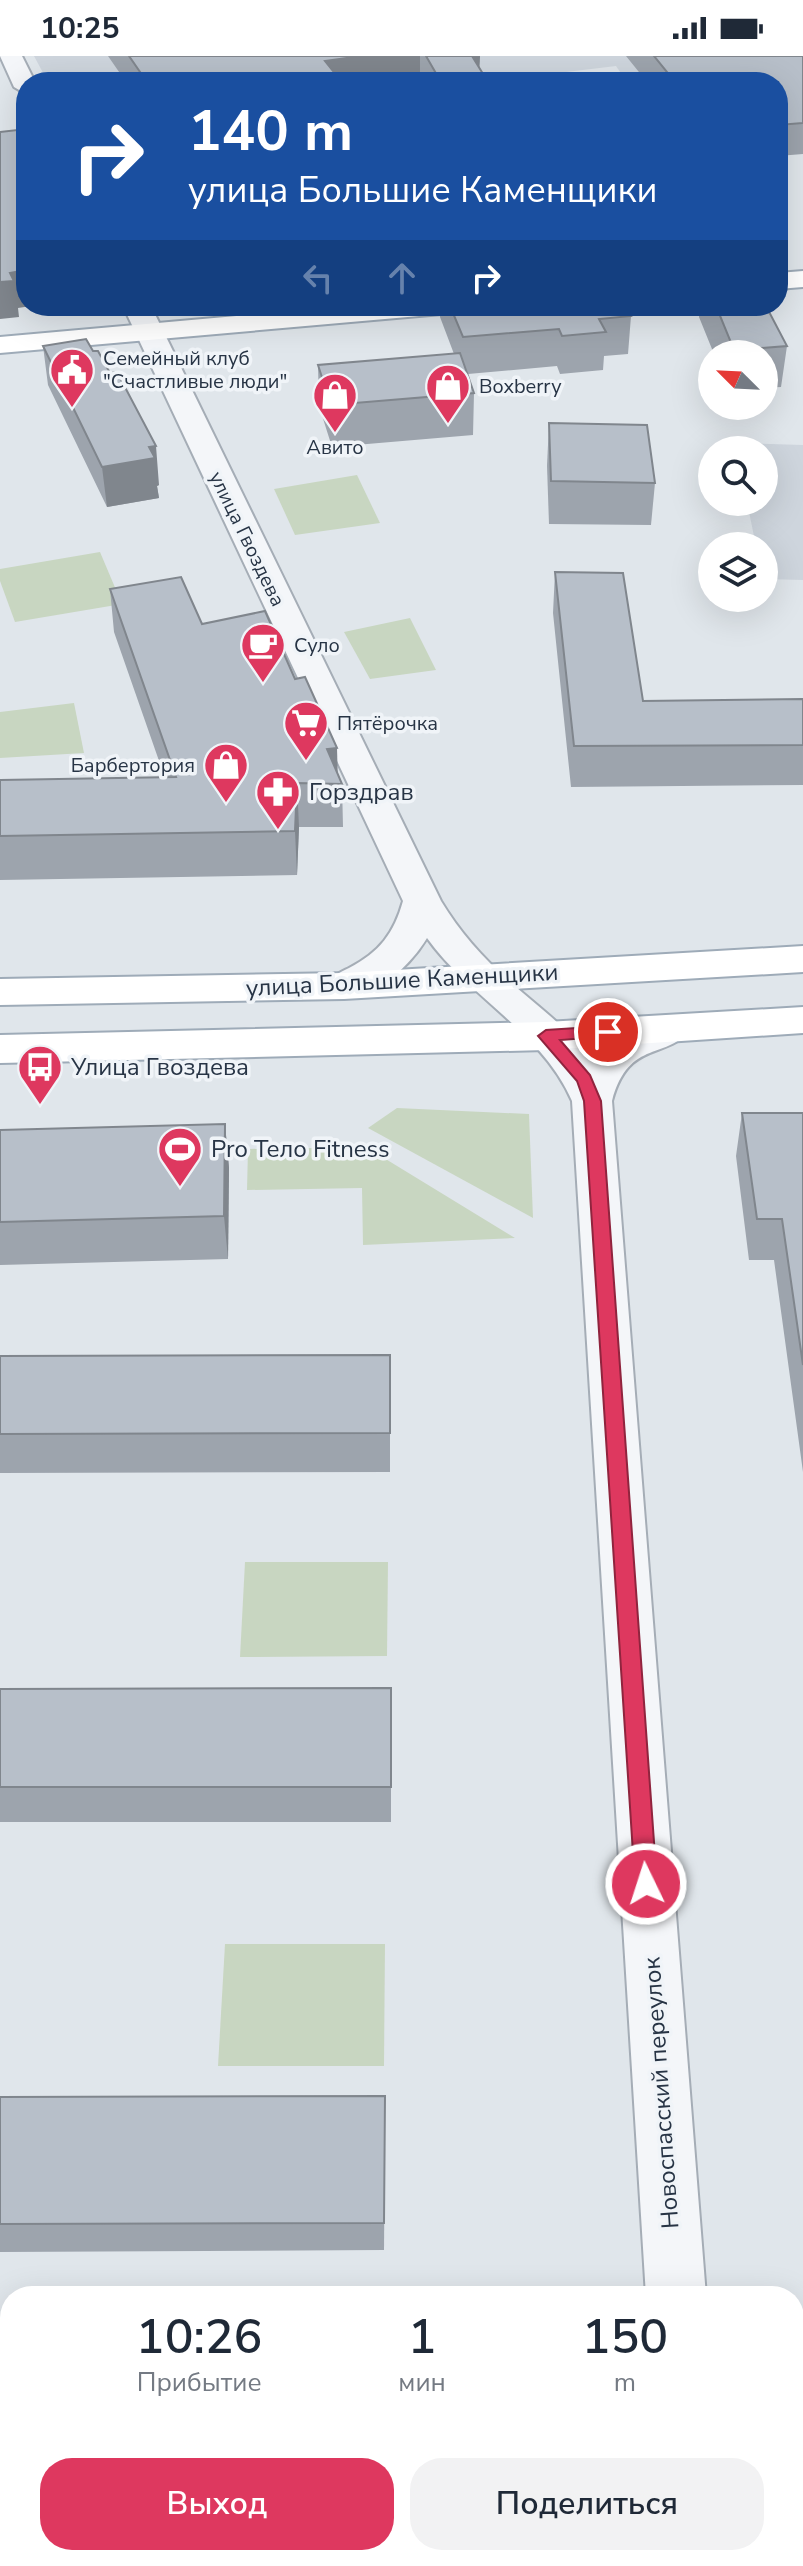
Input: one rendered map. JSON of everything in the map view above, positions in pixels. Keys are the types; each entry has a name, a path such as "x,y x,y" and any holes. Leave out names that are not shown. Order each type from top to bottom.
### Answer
{"main road":[{"path":"0,345 142,318 192,316"},
{"name":"улица Большие Каменщики","path":"0,992 344,986 803,959"},
{"path":"0,1049 546,1036 803,1020"}],"street":[{"name":"улица Гвоздева","path":"142,318 422,901 449,943 481,978 516,1009"},
{"path":"344,986 377,970 401,951 416,927 422,901"},
{"name":"Новоспасский переулок","path":"516,1009 546,1036 585,1079 592,1101 675,2286"},
{"path":"592,1101 597,1076 614,1055 637,1040 670,1028"}],"shaded area":[{"path":"34,56 803,56 788,72 620,72 616,66 566,72 43,72"},
{"path":"778,444 803,445 803,580 778,579 778,532 753,532 750,516 778,516"}],"green space":[{"path":"357,475 380,523 295,535 274,489"},
{"path":"100,552 122,604 15,622 0,581 0,569"},
{"path":"410,618 436,670 370,679 344,632"},
{"path":"74,703 84,753 0,758 0,712"},
{"path":"397,1108 529,1114 533,1218 368,1128"},
{"path":"366,1147 515,1238 363,1245 362,1188 247,1190 248,1149"},
{"path":"245,1562 388,1562 387,1656 240,1657"},
{"path":"225,1944 385,1944 384,2066 218,2066"}],"building":[{"path":"129,56 361,56 325,61 334,72 140,72"},
{"path":"426,56 472,56 482,72 435,72"},
{"path":"654,56 803,56 803,123 788,124 788,72 667,72"},
{"path":"16,130 16,272 10,273 14,281 0,282 0,132"},
{"path":"454,316 631,316 599,319 606,332 562,336 559,329 463,337"},
{"path":"720,316 771,316 787,346 778,347 778,340 730,340"},
{"path":"86,339 93,351 98,351 110,373 117,372 156,446 149,447 155,458 102,467 43,346"},
{"path":"460,353 474,393 331,405 318,365"},
{"path":"549,423 647,425 655,483 551,481"},
{"path":"555,572 623,573 643,701 803,699 803,745 574,746"},
{"path":"181,577 202,624 265,611 295,679 305,677 337,748 327,749 342,784 297,783 295,831 0,836 0,780 176,777 110,589"},
{"path":"742,1113 803,1113 803,1365 782,1219 757,1219"},
{"path":"225,1124 224,1216 0,1222 0,1130"},
{"path":"390,1355 390,1433 0,1434 0,1356"},
{"path":"391,1688 391,1787 0,1787 0,1689"},
{"path":"385,2096 384,2223 0,2224 0,2097"}],"place":[{"name":"Семейный клуб \"Счастливые люди\"","path":"72,409"},
{"name":"Boxberry","path":"448,425"},
{"name":"Авито","path":"335,434"},
{"name":"Суло","path":"263,684"},
{"name":"Пятёрочка","path":"306,762"},
{"name":"Барбертория","path":"226,804"},
{"name":"Горздрав","path":"278,831"},
{"name":"Улица Гвоздева","path":"40,1106"},
{"name":"Pro Тело Fitness","path":"180,1188"}],"route":[{"path":"608,1032 546,1036 568,1056 585,1079 592,1101 646,1884"}]}
